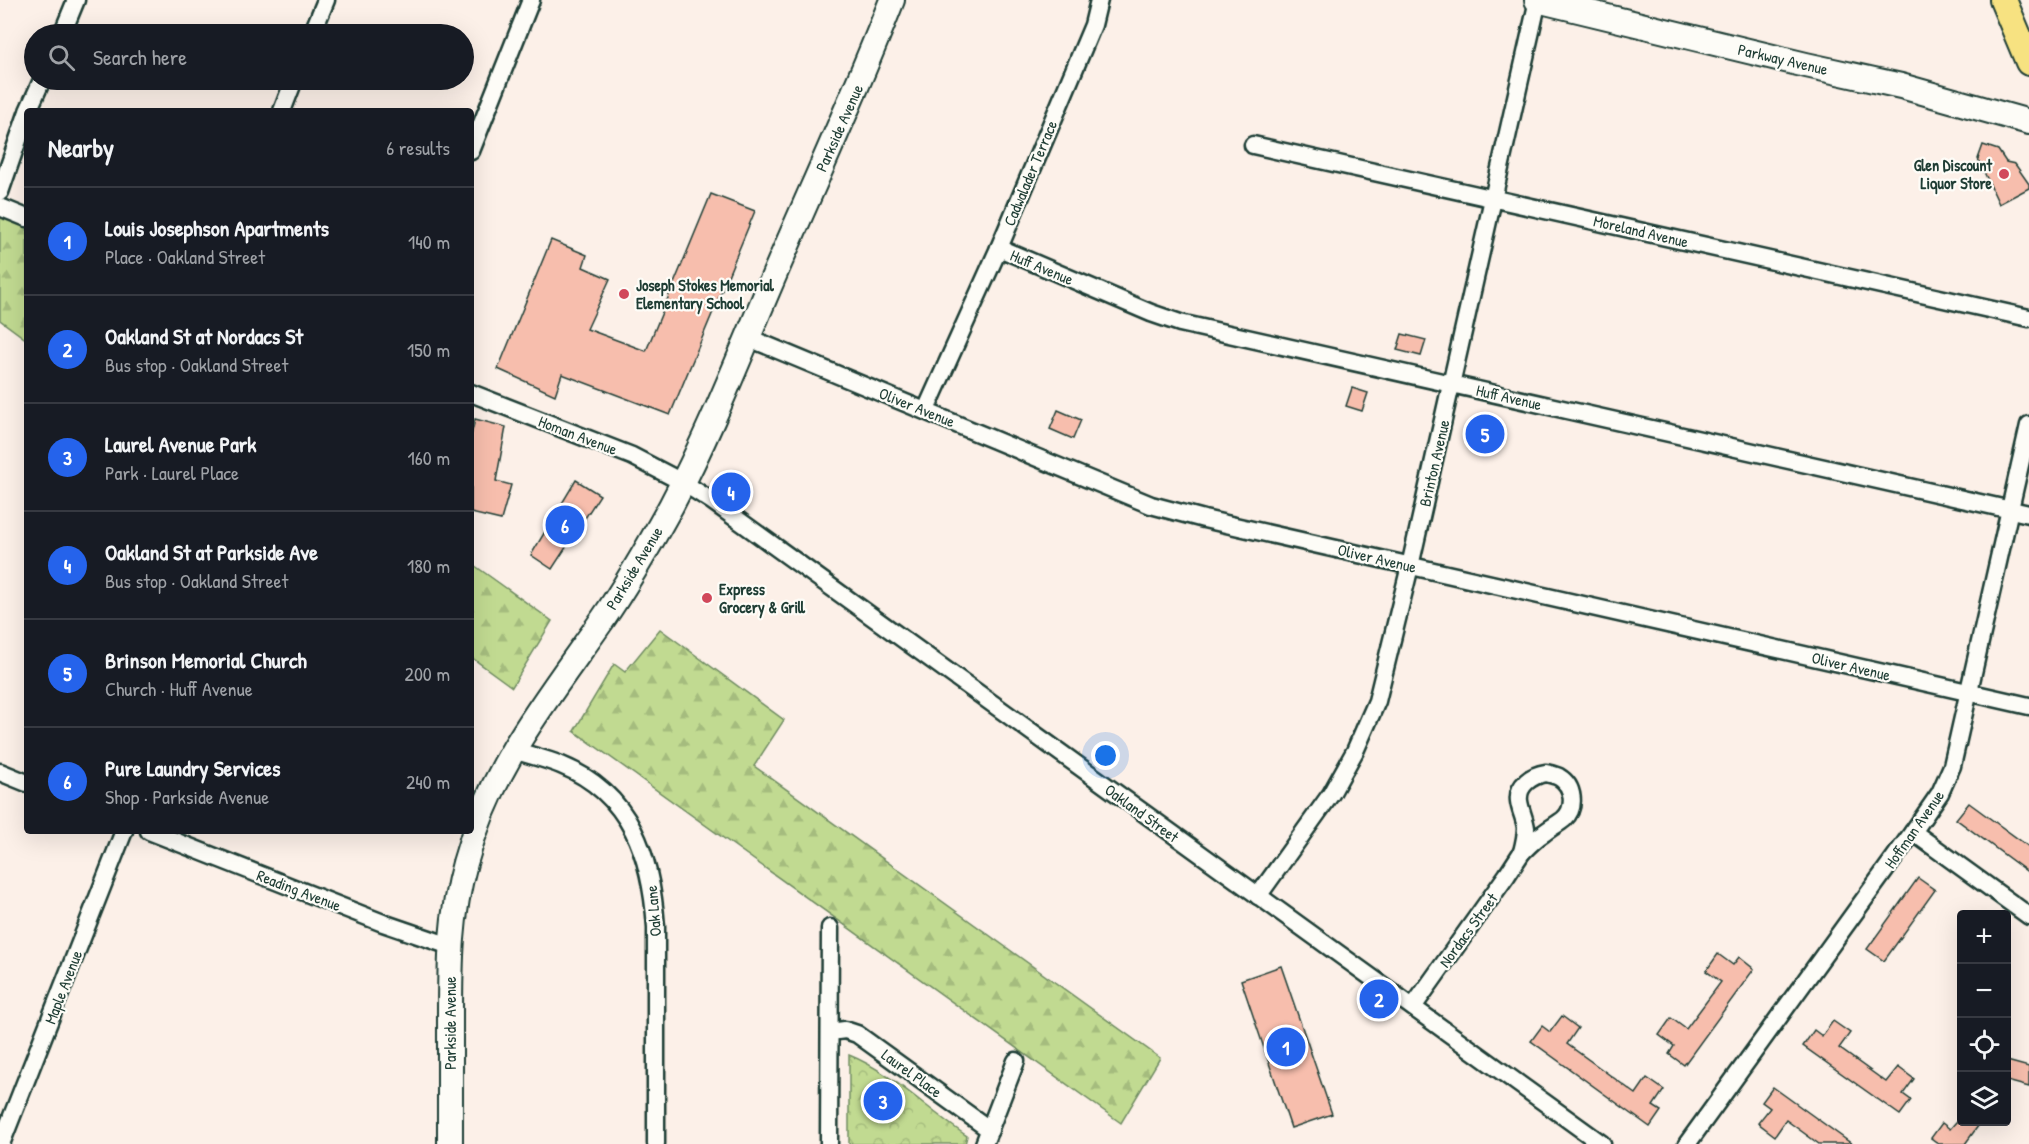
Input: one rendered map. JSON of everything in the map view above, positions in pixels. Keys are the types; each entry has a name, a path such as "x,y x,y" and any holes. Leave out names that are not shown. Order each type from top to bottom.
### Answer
{"main road":[{"name":"Parkside Avenue","path":"474,833 498,775 533,717 612,606 639,562 682,482 749,338 892,0"},
{"name":"Parkway Avenue","path":"1538,0 1901,86 2029,122"},
{"path":"2003,0 2029,62"},
{"name":"Parkside Avenue","path":"450,1144 450,946 454,908 474,834"}],"street":[{"path":"66,24 76,0"},
{"path":"316,24 326,0"},
{"path":"474,143 531,0"},
{"name":"Cadwalader Terrace","path":"926,410 999,248 1093,25 1099,0"},
{"name":"Brinton Avenue","path":"1258,896 1331,794 1355,751 1377,701 1452,384 1538,0"},
{"path":"30,108 38,90"},
{"path":"283,108 290,90"},
{"path":"0,192 24,124"},
{"name":"Moreland Avenue","path":"1253,144 2029,318"},
{"path":"0,207 24,217"},
{"name":"Huff Avenue","path":"999,248 1151,313 1180,323 2029,514"},
{"name":"Oliver Avenue","path":"749,338 1151,505 1204,519 2029,706"},
{"name":"Homan Avenue","path":"474,394 632,456 682,482"},
{"name":"Hoffman Avenue","path":"1687,1144 1913,832 1940,793 1948,777 2029,425"},
{"name":"Oakland Street","path":"682,482 1602,1144"},
{"name":"Oak Lane","path":"513,750 561,765 597,787 617,806 638,838 653,893 656,927 656,1144"},
{"path":"0,772 24,782"},
{"name":"Nordacs Street","path":"1413,1007 1522,852 1569,813 1572,802 1571,791 1558,776 1539,774 1527,780 1521,789 1518,800 1525,820 1526,832 1522,852"},
{"path":"1913,832 2029,916"},
{"name":"Maple Avenue","path":"1,1144 123,834"},
{"name":"Reading Avenue","path":"157,834 383,923 450,946"},
{"path":"829,1144 830,928"},
{"name":"Laurel Place","path":"830,1032 845,1030 856,1034 987,1137"},
{"path":"987,1137 1016,1061"}],"green space":[{"path":"0,199 24,210 24,338 0,320"},
{"path":"474,565 552,621 512,687 474,659"},
{"path":"660,629 784,720 754,766 1160,1058 1121,1123 574,731 614,664 625,672"},
{"path":"849,1055 894,1081 967,1136 965,1144 849,1144"}],"building":[{"name":"Glen Discount Liquor Store","path":"1983,145 1998,150 2006,162 2015,164 2029,184 2029,188 1999,204 1978,159"},
{"name":"Joseph Stokes Memorial Elementary School","path":"711,194 755,211 670,415 562,374 555,395 498,369 551,240 587,255 583,267 610,279 587,329 646,351"},
{"path":"1402,334 1426,340 1421,356 1397,350"},
{"path":"1352,388 1368,393 1362,411 1346,406"},
{"path":"1058,410 1081,420 1073,439 1050,429"},
{"path":"475,419 506,427 496,481 511,485 501,520 474,514"},
{"path":"576,480 600,495 552,569 531,555"},
{"path":"1969,803 2029,847 2029,873 1956,819"},
{"path":"1918,878 1935,890 1884,961 1867,949"},
{"path":"1718,954 1733,965 1739,957 1754,969 1684,1065 1669,1054 1674,1046 1659,1035 1671,1018 1686,1029 1721,982 1706,971"},
{"path":"1281,966 1332,1114 1291,1128 1241,980"},
{"path":"1562,1016 1578,1028 1567,1044 1636,1094 1647,1078 1664,1090 1653,1106 1661,1111 1650,1127 1531,1041 1542,1026 1550,1032"},
{"path":"1833,1021 1850,1033 1839,1048 1886,1082 1898,1067 1914,1079 1903,1094 1911,1100 1900,1115 1803,1046 1814,1030 1822,1036"},
{"path":"2011,1062 2029,1067 2029,1087 2011,1082"},
{"path":"1773,1087 1852,1144 1819,1144 1786,1120 1775,1136 1758,1123 1770,1108 1762,1102"},
{"path":"1956,1122 1957,1126 1978,1126 1965,1144 1939,1144 1931,1138 1942,1123 1950,1129"}],"place":[{"name":"Glen Discount Liquor Store","path":"2004,174"},
{"name":"Joseph Stokes Memorial Elementary School","path":"624,294"},
{"name":"Brinson Memorial Church","path":"1485,434"},
{"name":"Oakland St at Parkside Ave","path":"731,492"},
{"name":"Pure Laundry Services","path":"565,525"},
{"name":"Express Grocery & Grill","path":"707,598"},
{"name":"Oakland St at Nordacs St","path":"1379,999"},
{"name":"Louis Josephson Apartments","path":"1286,1047"},
{"name":"Laurel Avenue Park","path":"883,1101"}]}
